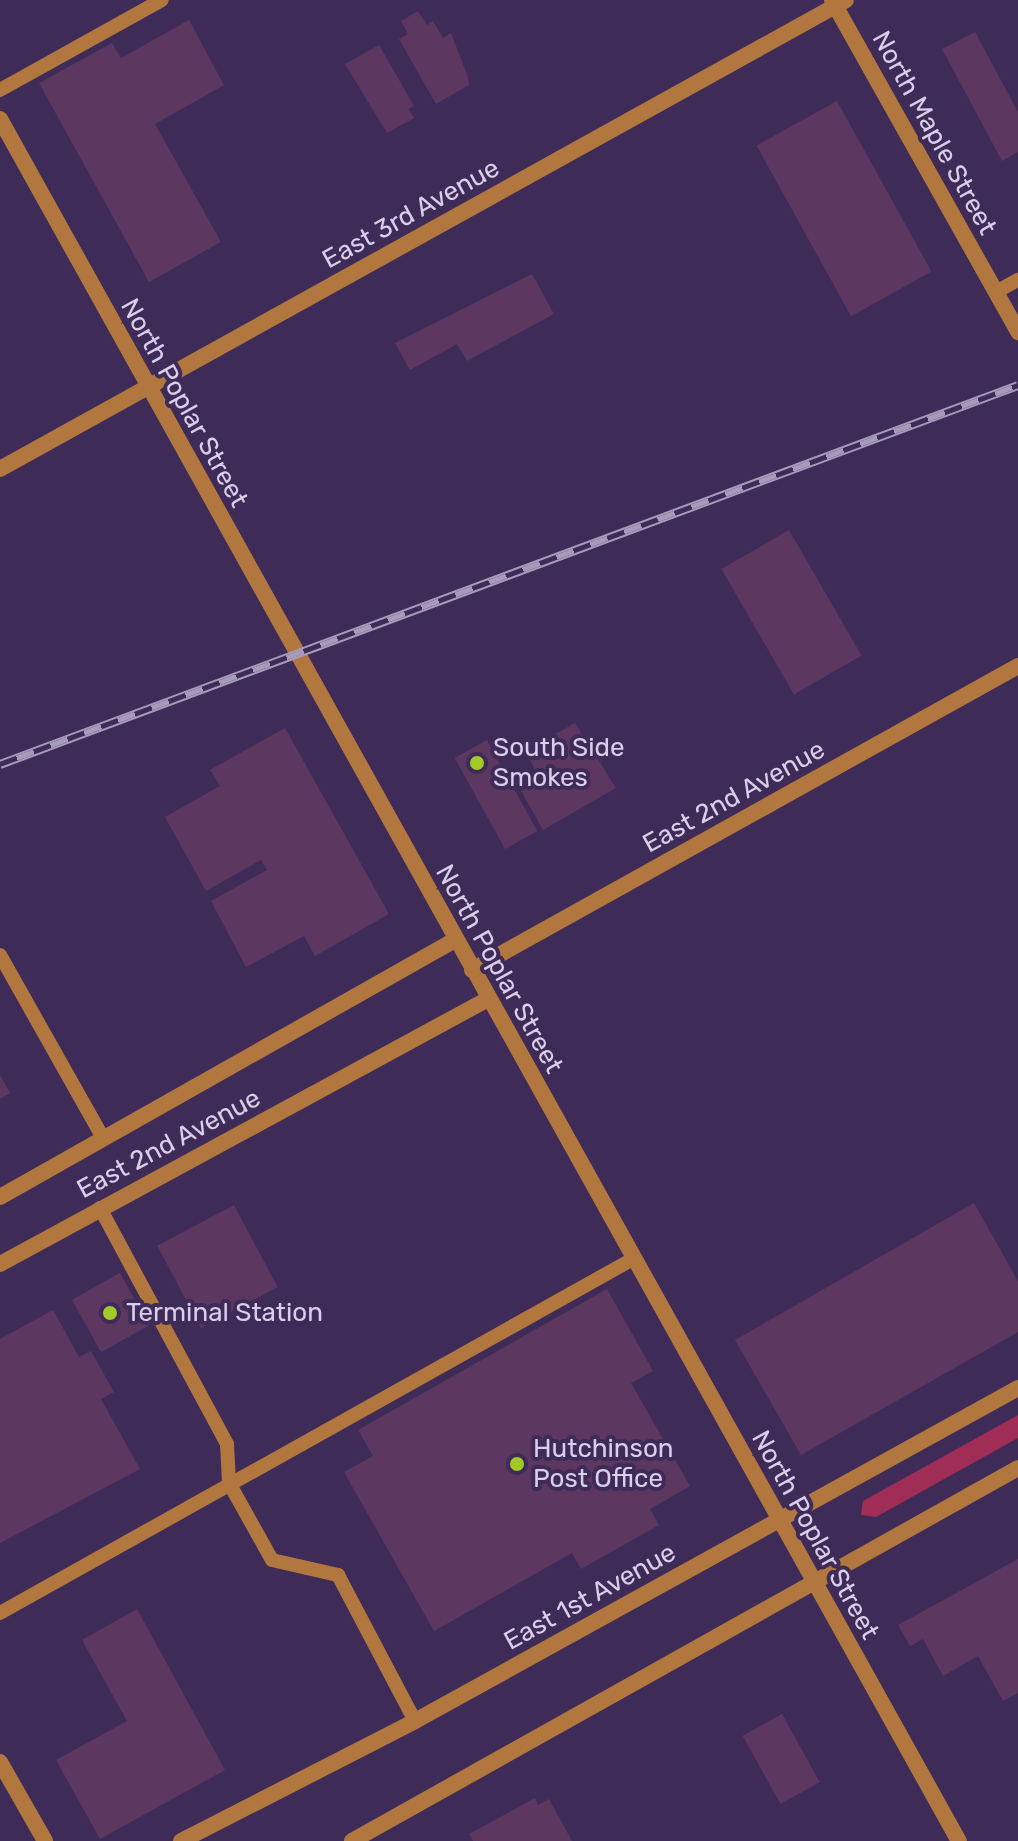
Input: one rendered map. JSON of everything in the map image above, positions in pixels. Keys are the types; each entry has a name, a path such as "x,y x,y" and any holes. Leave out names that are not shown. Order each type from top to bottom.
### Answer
{"street":[{"name":"North Maple Street","path":"838,2 1018,332"},
{"name":"East 3rd Avenue","path":"0,469 838,2"},
{"name":"North Poplar Street","path":"0,119 959,1841"},
{"name":"East 2nd Avenue","path":"472,970 1018,666"},
{"name":"East 2nd Avenue","path":"0,1197 455,940"},
{"name":"East 2nd Avenue","path":"0,1264 488,999"},
{"name":"East 1st Avenue","path":"181,1841 415,1721 1018,1388"},
{"path":"352,1841 1018,1468"},
{"path":"0,1762 45,1841"}],"lane":[{"path":"0,90 162,0"},
{"path":"996,292 1018,280"},
{"path":"0,955 103,1138"},
{"path":"100,1208 227,1444 229,1483 272,1560 338,1575 415,1721"},
{"path":"0,1613 633,1259"}],"shaded area":[{"path":"1018,1415 1018,1438 876,1517 861,1515 863,1501"}],"building":[{"path":"418,11 427,25 433,21 443,38 451,33 468,77 469,85 436,104 399,39 408,34 401,21"},
{"path":"189,20 224,85 155,124 221,242 149,282 39,83 112,43 121,58"},
{"path":"975,32 1018,112 1018,152 1002,161 942,49"},
{"path":"379,45 414,106 409,109 414,118 387,133 345,64"},
{"path":"837,101 932,272 851,316 757,146"},
{"path":"532,274 554,314 467,361 457,344 410,370 395,343"},
{"path":"789,530 862,656 794,695 721,569"},
{"path":"575,723 616,788 543,830 521,791 541,780 525,751"},
{"path":"285,728 389,914 315,956 304,936 246,967 211,901 267,870 261,860 206,891 165,817 220,786 210,770"},
{"path":"487,740 537,831 505,849 455,758"},
{"path":"0,1075 10,1093 0,1099"},
{"path":"974,1203 1018,1281 1018,1332 801,1455 735,1340"},
{"path":"234,1205 278,1287 201,1328 157,1246"},
{"name":"Terminal Station","path":"120,1273 149,1325 101,1352 72,1300"},
{"name":"Hutchinson Post Office","path":"607,1289 653,1371 631,1383 690,1486 650,1509 659,1525 581,1569 572,1553 434,1631 344,1472 373,1456 358,1430"},
{"path":"53,1310 79,1357 91,1351 114,1392 101,1399 140,1469 0,1543 0,1339"},
{"path":"1018,1559 1018,1693 1003,1701 978,1656 943,1676 923,1639 910,1646 898,1625"},
{"path":"137,1609 225,1770 100,1839 56,1760 127,1721 82,1640"},
{"path":"782,1714 820,1782 780,1804 743,1736"},
{"path":"535,1798 538,1805 549,1799 572,1841 473,1841 469,1834"}],"railway":[{"path":"0,764 1018,385"}],"place":[{"name":"South Side Smokes","path":"477,763"},
{"name":"Terminal Station","path":"110,1313"},
{"name":"Hutchinson Post Office","path":"517,1464"}]}
